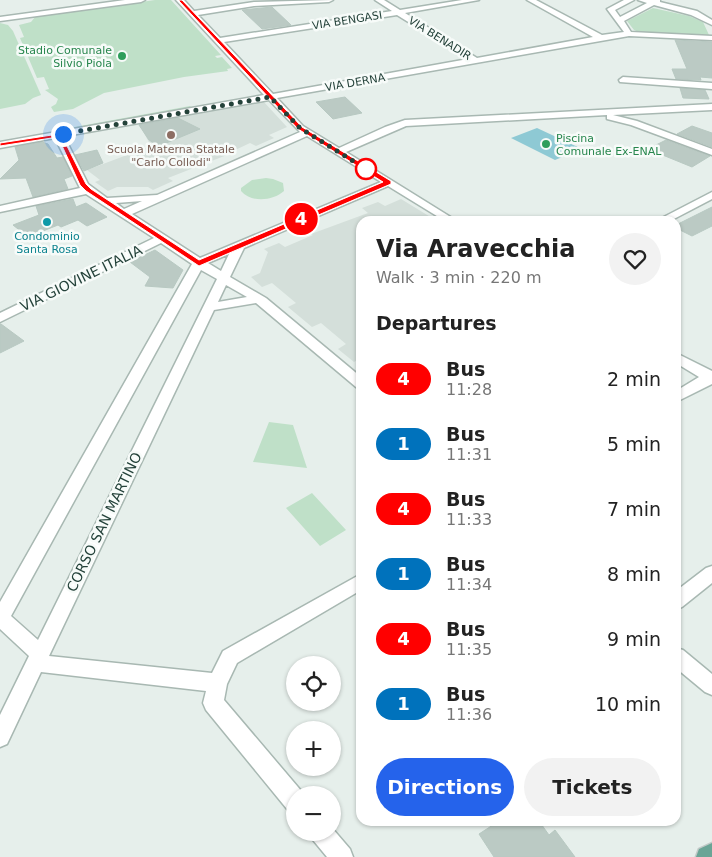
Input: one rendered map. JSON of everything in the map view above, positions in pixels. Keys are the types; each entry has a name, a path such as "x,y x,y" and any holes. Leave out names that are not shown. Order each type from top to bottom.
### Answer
{"main road":[{"path":"707,857 712,854"}],"street":[{"path":"0,19 141,0"},
{"path":"180,0 270,97 304,130 444,216"},
{"path":"193,13 254,4 329,0"},
{"name":"VIA BENADIR","path":"379,0 475,60"},
{"name":"VIA BENGASI","path":"218,41 475,0"},
{"path":"532,0 601,38"},
{"path":"629,34 618,21 612,9 630,0"},
{"path":"642,0 656,1 704,17 712,23"},
{"path":"618,21 656,1"},
{"path":"61,4 70,9"},
{"path":"704,17 712,16"},
{"name":"VIA DERNA","path":"0,145 601,38 629,34 712,38"},
{"path":"624,80 712,86"},
{"path":"338,152 405,123 712,107"},
{"path":"597,114 634,123 712,152"},
{"path":"124,214 304,130"},
{"path":"63,134 60,138 83,185 88,190 222,278 258,299 356,375"},
{"path":"217,683 37,659 0,617 199,263 388,182"},
{"path":"0,209 88,190"},
{"path":"105,201 159,197"},
{"path":"673,216 709,200"},
{"name":"VIA GIOVINE ITALIA","path":"0,318 163,238"},
{"name":"CORSO SAN MARTINO","path":"0,737 239,246"},
{"path":"208,307 258,299"},
{"path":"681,360 711,377"},
{"path":"681,394 711,377"},
{"path":"681,598 712,573"},
{"path":"286,790 213,703 217,683 230,657 356,584"},
{"path":"681,660 712,686"},
{"path":"329,841 342,857"}],"shaded area":[{"path":"263,101 287,127 269,135 274,138 256,146 250,143 232,153 168,178 173,181 153,190 148,187 117,187 108,191 95,182 100,180 87,170 151,146 139,124"},
{"path":"401,199 429,216 360,216 368,213 362,208 378,202 385,206"},
{"path":"356,217 356,361 354,362 338,349 346,344 321,323 312,327 288,307 296,303 272,283 262,287 251,277 260,273 268,252 264,249 279,243 285,247 313,235 311,234"}],"green space":[{"name":"Stadio Comunale Silvio Piola","path":"155,0 171,0 221,55 215,56 217,58 222,57 232,68 227,69 228,71 184,77 104,93 73,109 54,112 51,107 56,104 58,99 45,90 49,89 44,77 37,78 20,38 24,37 19,25 31,22 35,17"},
{"path":"653,8 689,16 703,22 709,35 639,32 634,30 627,21"},
{"path":"0,23 8,25 13,31 41,95 25,104 0,109"},
{"path":"190,106 192,108 70,130 69,128"},
{"path":"266,178 283,183 284,191 268,199 256,199 245,195 241,191 241,188 252,180"},
{"path":"269,422 293,425 307,468 253,462"},
{"path":"312,493 346,530 320,546 286,508"}],"water":[{"name":"Piscina Comunale Ex-ENAL","path":"537,128 582,149 555,160 511,138"}],"building":[{"path":"272,7 291,25 262,29 242,10"},
{"path":"675,40 712,42 712,78 700,77 701,80 676,79 672,69 687,69"},
{"path":"680,88 705,90 709,99 683,98"},
{"path":"345,97 362,113 333,119 316,102"},
{"name":"Scuola Materna Statale \"Carlo Collodi\"","path":"178,118 200,129 159,146 149,140 139,125"},
{"path":"692,126 712,133 712,147 677,134"},
{"path":"666,140 710,156 692,167 648,149"},
{"path":"42,142 48,144 57,158 63,157 72,176 64,179 68,189 33,197 26,178 0,179 19,160 15,147"},
{"path":"97,150 103,163 84,171 75,155"},
{"name":"Condominio Santa Rosa","path":"73,199 76,207 86,203 107,217 87,226 78,220 61,227 58,225 28,237 13,225 39,215 36,206"},
{"path":"712,207 712,226 692,236 681,230 681,222"},
{"path":"155,250 183,270 173,288 145,286 150,277 130,262"},
{"path":"1,324 24,341 0,353"},
{"path":"491,826 543,826 549,835 555,830 575,857 494,857 479,834"}],"bus line":[{"name":"4","path":"0,145 63,134 60,138 83,185 88,190 199,263 388,182 300,128 180,0"}],"place":[{"name":"Stadio Comunale Silvio Piola","path":"122,56"},
{"name":"Scuola Materna Statale \"Carlo Collodi\"","path":"171,135"},
{"name":"Piscina Comunale Ex-ENAL","path":"546,144"},
{"name":"Condominio Santa Rosa","path":"47,222"}],"route":[{"path":"63,134 270,97 300,128 366,169"}]}
